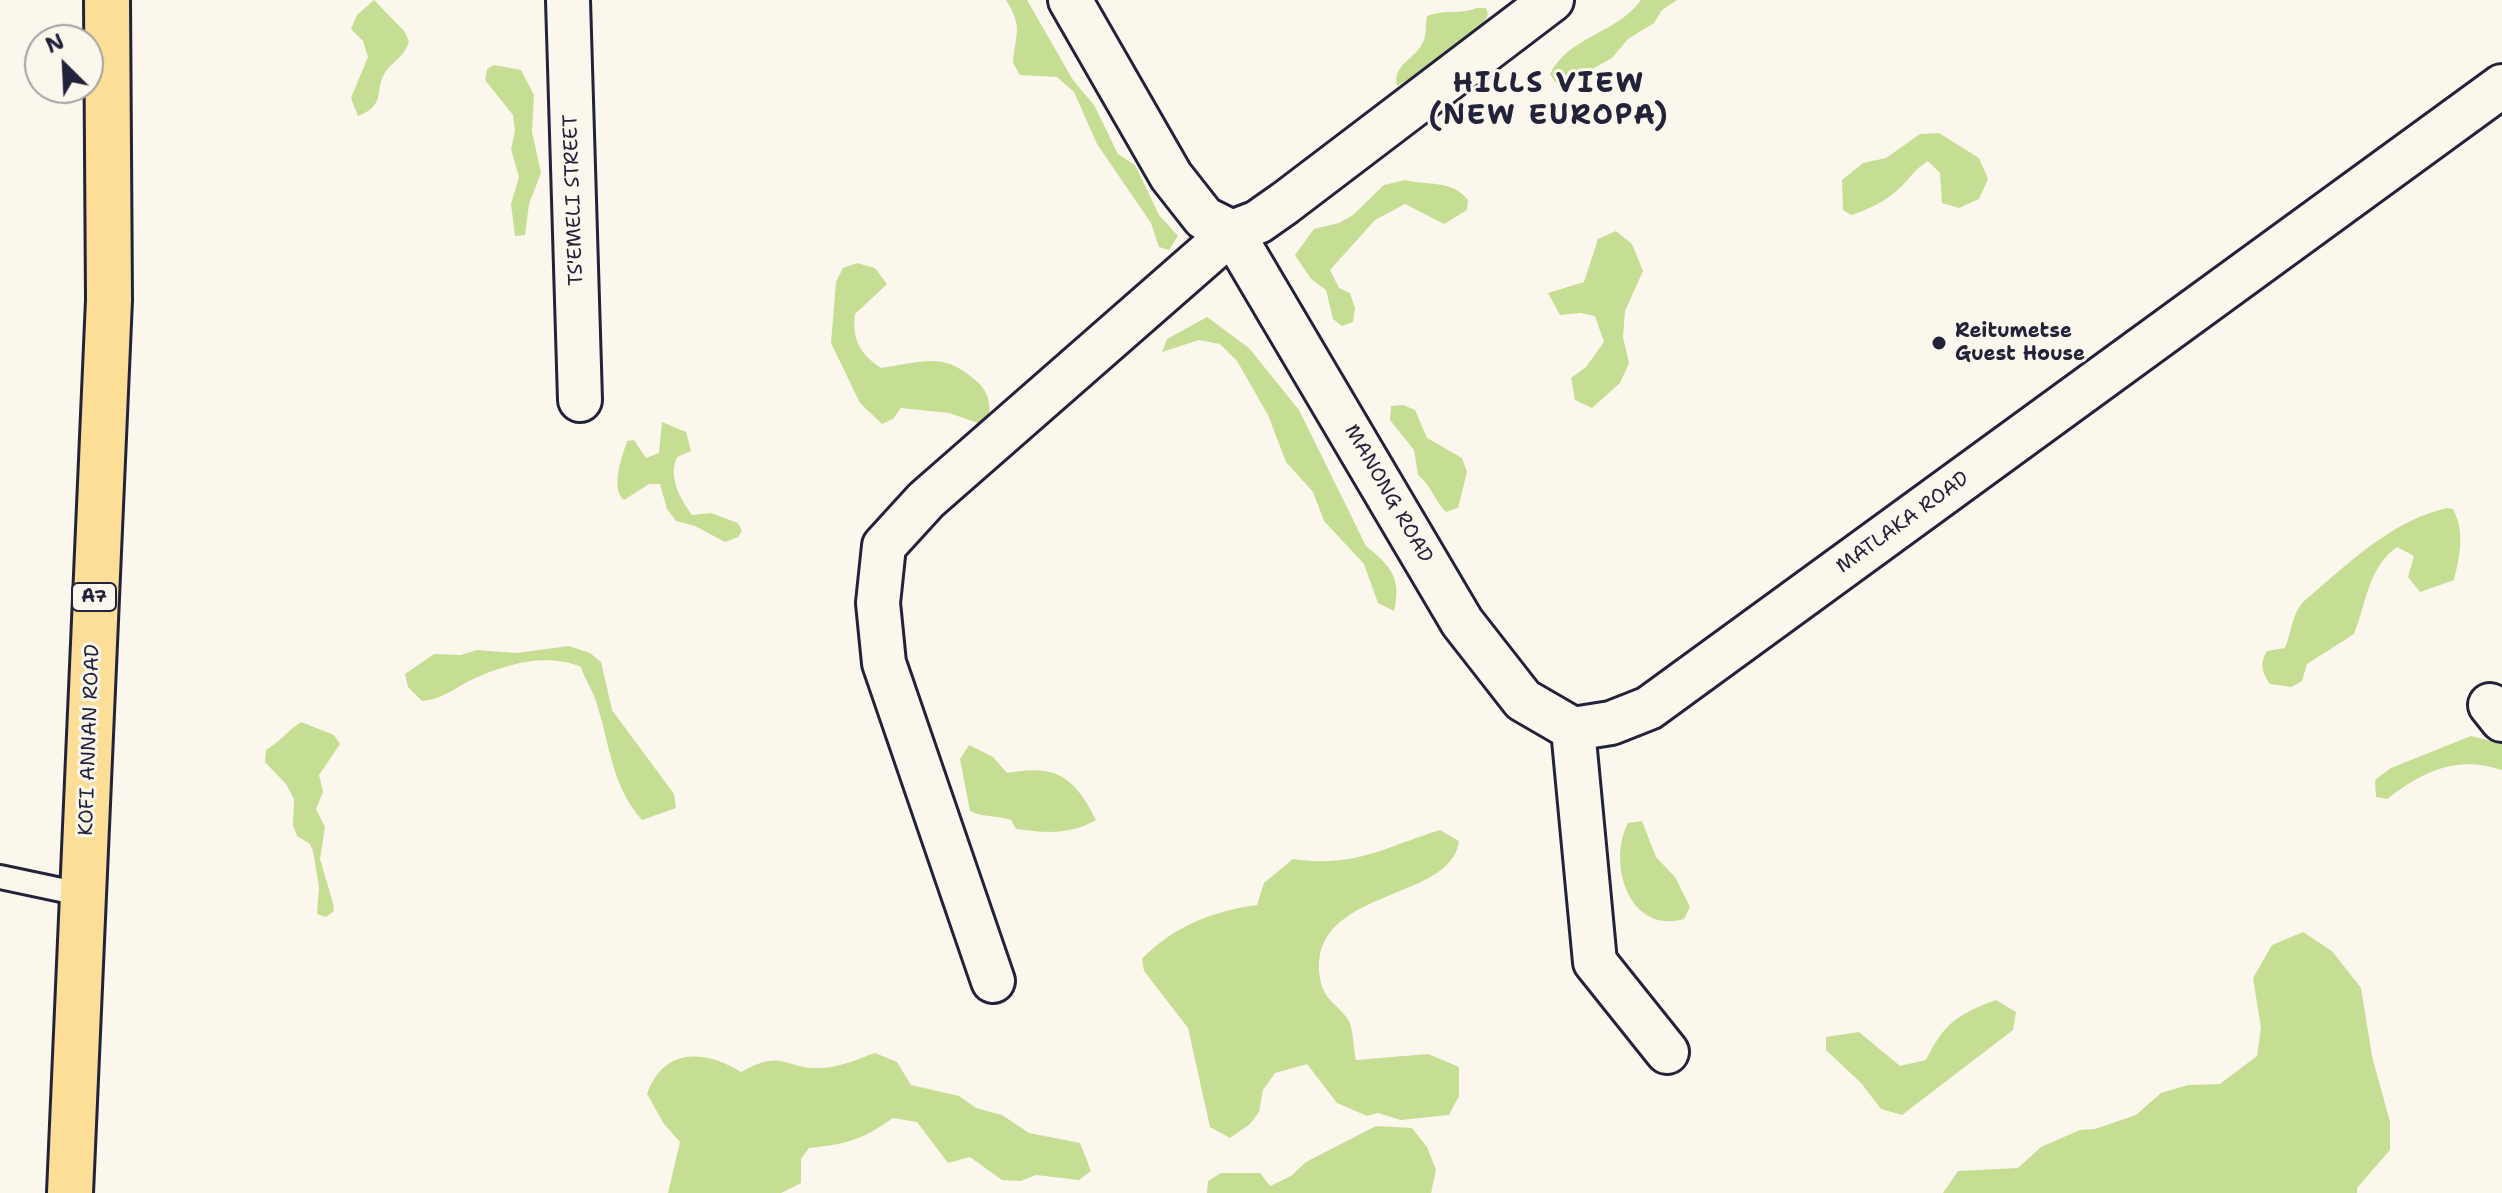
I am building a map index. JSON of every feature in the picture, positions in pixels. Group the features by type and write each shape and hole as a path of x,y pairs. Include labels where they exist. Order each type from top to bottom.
{"main road":[{"name":"KOFI ANNAN ROAD","path":"70,1193 109,300 107,0"}],"street":[{"name":"TS'EMELI STREET","path":"568,0 580,400"},
{"name":"MANONG ROAD","path":"1070,0 1171,176 1204,218 1232,232 1462,622 1523,700 1573,729"},
{"path":"993,981 884,663 878,603 884,546 926,500 1232,232 1258,222 1276,209 1552,0"},
{"name":"MATLAKA ROAD","path":"1573,729 1611,723 1649,708 2502,86"},
{"path":"1573,729 1595,962 1667,1052"}],"lane":[{"path":"0,877 85,895"}],"green space":[{"path":"374,0 405,32 409,42 382,78 373,107 358,116 351,98 368,57 363,41 351,29 357,15"},
{"path":"1006,0 1027,0 1073,80 1094,105 1118,154 1135,165 1159,215 1178,236 1169,250 1159,247 1151,223 1097,144 1074,92 1057,77 1020,75 1013,63 1017,25"},
{"path":"1641,0 1677,0 1662,10 1654,23 1628,39 1612,58 1580,76 1555,82 1550,74 1569,51 1619,20"},
{"path":"1486,8 1488,14 1462,46 1397,86 1398,72 1424,39 1427,16"},
{"path":"494,65 521,70 534,95 532,132 541,173 529,204 525,235 515,236 511,204 519,177 511,149 515,131 513,115 485,80 487,69"},
{"path":"1939,133 1979,158 1988,179 1979,199 1959,208 1942,203 1940,173 1928,161 1878,204 1851,215 1843,210 1842,180 1863,163 1886,158 1920,134"},
{"path":"1405,180 1454,189 1468,200 1467,210 1444,224 1405,204 1375,220 1330,270 1339,288 1350,293 1355,308 1353,322 1342,326 1333,319 1326,290 1311,279 1295,255 1314,229 1339,223 1353,215 1384,185"},
{"path":"1616,231 1632,244 1643,271 1625,311 1623,337 1629,363 1620,383 1592,408 1575,400 1571,378 1586,367 1604,342 1595,316 1580,313 1560,315 1548,293 1584,282 1598,239"},
{"path":"857,263 875,268 887,284 855,314 856,339 863,352 881,368 930,361 962,370 985,391 989,401 989,417 978,423 949,413 901,408 893,419 882,424 860,403 831,343 836,282 843,268"},
{"path":"1207,317 1249,348 1299,410 1366,546 1392,574 1397,590 1394,611 1378,603 1364,564 1324,521 1313,492 1286,462 1268,415 1237,361 1220,344 1199,340 1162,352 1167,339"},
{"path":"1403,405 1415,410 1427,438 1462,458 1467,472 1458,508 1446,512 1418,475 1414,450 1390,420 1391,406"},
{"path":"662,422 686,432 691,451 677,457 674,473 680,495 692,515 711,513 738,523 742,531 738,537 725,542 695,526 676,521 667,509 660,484 649,484 624,500 620,495 618,472 627,441 634,440 646,458 659,453"},
{"path":"2453,509 2460,535 2454,580 2420,592 2408,577 2414,556 2397,547 2387,555 2374,575 2354,634 2307,664 2302,681 2291,687 2270,684 2262,668 2263,660 2267,651 2285,648 2303,602 2388,534 2426,514"},
{"path":"569,646 590,653 601,662 612,710 674,794 676,808 642,820 631,806 617,776 594,696 581,667 543,660 516,664 478,677 438,698 422,701 408,687 405,674 434,654 461,655 477,650 516,653"},
{"path":"301,722 334,735 340,744 319,775 323,792 316,809 325,827 320,859 334,911 326,917 317,914 319,887 313,851 310,844 297,836 293,825 294,799 286,784 265,762 266,750"},
{"path":"2471,736 2502,744 2502,770 2470,764 2441,768 2387,799 2376,797 2375,780 2391,768"},
{"path":"969,745 993,757 1007,773 1038,770 1062,777 1080,793 1096,820 1057,832 1037,831 1016,829 1011,820 970,811 960,759"},
{"path":"1642,821 1656,857 1675,877 1690,907 1684,919 1665,921 1649,916 1637,906 1628,892 1622,875 1622,839 1628,823"},
{"path":"1440,830 1459,841 1450,861 1432,876 1356,911 1335,927 1322,949 1320,978 1327,996 1349,1022 1356,1060 1428,1054 1459,1067 1459,1096 1449,1115 1401,1120 1378,1113 1367,1116 1337,1103 1307,1064 1275,1073 1263,1090 1259,1112 1250,1124 1230,1138 1210,1127 1188,1028 1144,971 1142,959 1166,938 1194,922 1225,911 1257,905 1264,883 1293,859 1351,859"},
{"path":"2303,932 2332,951 2361,988 2372,1056 2390,1122 2390,1150 2357,1188 2357,1193 1943,1193 1958,1171 2018,1168 2041,1147 2080,1130 2095,1129 2136,1115 2161,1093 2188,1085 2220,1084 2257,1056 2261,1028 2253,978 2272,945"},
{"path":"1996,1000 2016,1012 2013,1030 1902,1115 1881,1109 1861,1083 1826,1050 1826,1037 1859,1032 1900,1066 1926,1060 1939,1037 1954,1021"},
{"path":"875,1053 897,1062 911,1085 959,1096 976,1108 1002,1115 1029,1133 1080,1143 1091,1171 1079,1180 1036,1175 1021,1181 1002,1180 970,1157 948,1163 917,1122 893,1118 854,1140 809,1148 801,1159 801,1183 781,1193 668,1193 680,1142 664,1124 647,1094 663,1068 686,1057 699,1057 727,1064 741,1072 775,1060 827,1068"},
{"path":"1376,1126 1412,1128 1427,1147 1436,1170 1431,1193 1207,1193 1208,1181 1221,1173 1260,1173 1270,1186 1291,1176 1306,1162"}],"place":[{"name":"Reitumetse Guest House","path":"1939,343"}],"district":[{"name":"HILLS VIEW (NEW EUROPA)","path":"1549,101"}]}
